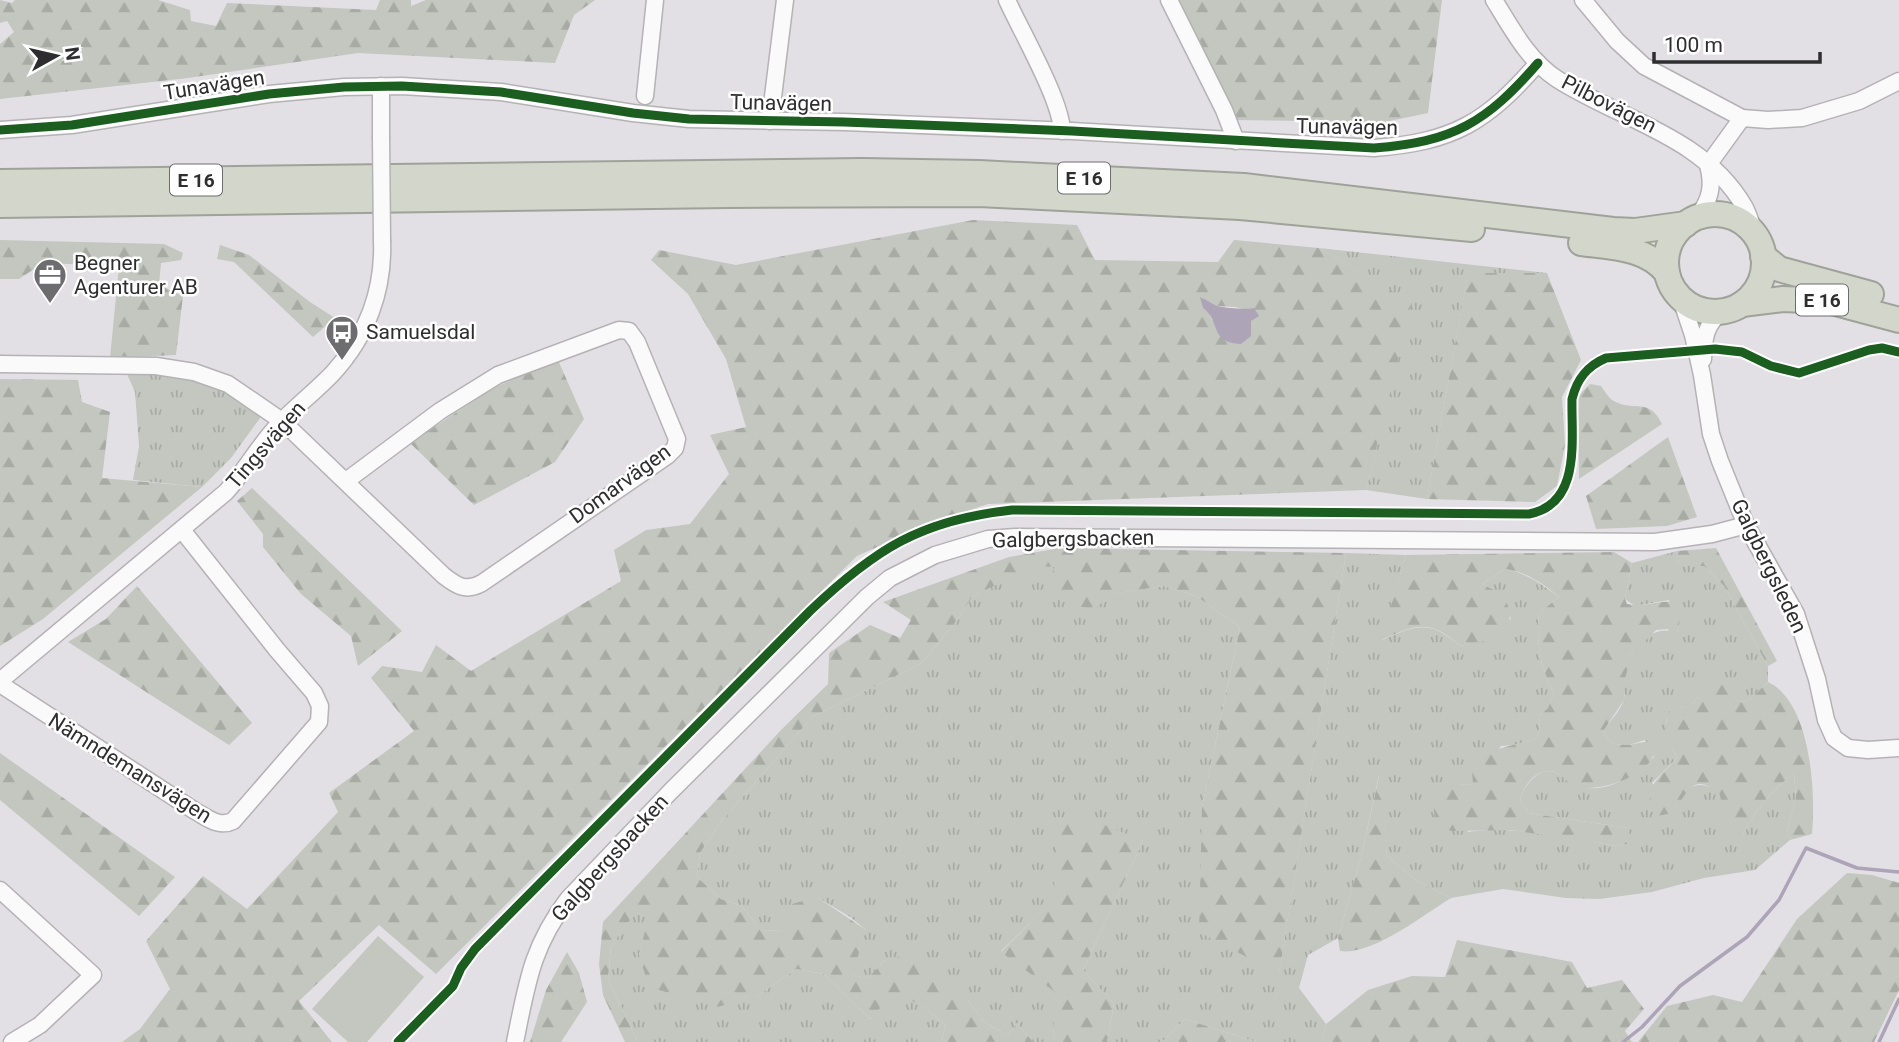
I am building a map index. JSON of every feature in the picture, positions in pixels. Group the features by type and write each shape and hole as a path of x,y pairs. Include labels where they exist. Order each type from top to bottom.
{"highway":[{"name":"E 16","path":"0,182 862,171 966,173 1244,186 1614,230 1635,231 1707,216 1729,216 1744,224 1779,269 1899,302"},
{"name":"E 16","path":"0,205 740,194 979,194 1240,206 1470,229 1634,251 1659,263 1681,299 1700,310 1783,299 1828,301 1899,320"},
{"path":"1667,273 1671,243 1691,221"},
{"path":"1732,307 1755,294 1763,271 1759,246"}],"street":[{"path":"645,96 655,0"},
{"path":"770,121 785,0"},
{"path":"1007,0 1053,97 1062,131"},
{"path":"1169,0 1224,110 1236,141"},
{"name":"Pilbovägen","path":"1494,0 1521,43 1538,63 1557,79 1672,137 1728,182 1746,209 1759,246"},
{"path":"1583,0 1617,41 1644,66 1742,118 1802,118 1859,101 1899,81"},
{"name":"Tunavägen","path":"0,130 72,125 269,94 381,86 492,91 689,119 1062,131 1374,148 1414,145 1444,136 1474,122 1517,87 1538,63"},
{"name":"Tingsvägen","path":"0,683 182,530 240,477 282,421 334,372 355,346 370,317 380,285 381,86"},
{"path":"1691,221 1707,205 1712,191 1708,165 1742,118"},
{"name":"Galgbergsleden","path":"1681,299 1702,375 1711,434 1746,525 1796,614 1817,679 1826,720 1834,738 1850,748 1899,748"},
{"name":"Galgbergsleden","path":"1702,375 1706,330 1710,320 1732,307"},
{"name":"Domarvägen","path":"0,363 147,365 194,372 232,386 282,421 454,585 471,588 667,456 675,448 677,439 637,342 629,331 619,330 498,376 410,432 346,481"},
{"name":"Galgbergsbacken","path":"515,1042 528,975 540,942 550,922 568,898 829,633 878,588 917,562 988,539 1015,537 1655,542 1713,534 1746,525"},
{"name":"Nämndemansvägen","path":"0,683 195,811 221,824 233,821 319,722 320,706 314,693 182,530"},
{"path":"0,890 93,975 40,1025 12,1042"}],"green space":[{"path":"0,0 12,3 15,0 158,0 190,10 191,21 216,26 227,3 376,10 380,0 411,0 411,6 426,0 595,0 574,15 555,63 358,53 188,78 0,99 0,44 14,32 7,21 0,23"},
{"path":"1177,0 1442,0 1428,113 1385,122 1235,120"},
{"path":"973,220 1077,225 1095,260 1218,262 1234,240 1319,248 1412,303 1366,490 988,504 926,525 857,556 436,974 379,925 299,1001 332,1042 122,1042 140,1029 170,989 146,941 203,876 247,909 338,812 329,793 414,731 371,678 382,666 422,672 436,645 471,671 621,581 614,550 646,530 690,524 729,474 710,435 746,427 726,359 688,294 651,260 659,250 736,265","holes":["1201,297 1216,306 1236,307 1245,310 1212,320 1203,308"]},
{"path":"0,240 164,244 183,253 181,260 161,263 159,285 183,296 176,355 110,358 119,266 43,263 19,279 0,279"},
{"path":"220,245 249,255 335,318 313,337 234,262 217,259"},
{"path":"1319,248 1547,273 1468,274 1427,499 1366,490 1411,303"},
{"path":"1468,273 1547,273 1581,360 1562,397 1565,445 1557,486 1535,502 1427,499"},
{"path":"558,360 584,419 555,462 474,505 410,443 493,388"},
{"path":"127,374 176,376 216,384 261,415 231,458 202,487 133,480 139,446 135,392"},
{"path":"0,379 78,380 82,402 110,412 102,478 202,487 43,619 0,646"},
{"path":"1590,384 1601,386 1611,399 1619,404 1652,410 1662,424 1579,479 1578,396"},
{"path":"1668,437 1697,517 1667,526 1596,529 1586,496"},
{"path":"252,488 402,631 358,666 351,636 301,594 263,547 263,534 237,501"},
{"path":"1060,548 1346,553 1279,974 1199,932 1202,807 1240,627 1196,596 1164,586 1111,594 1094,610 1061,601 1048,587 1054,567 1036,566 973,596 922,663 812,717 720,823 700,853 697,877 721,899 742,906 761,931 783,930 792,904 817,897 866,930 852,975 868,978 885,960 906,955 968,1000 985,1023 1008,1035 1017,1023 1033,1042 942,1042 945,1025 924,1007 895,992 870,1019 824,974 796,969 756,997 717,1007 649,987 639,955 651,907 639,908 611,946 608,979 638,1042 625,1042 603,995 599,964 603,922 782,729 828,684 829,653 870,625 900,638 911,620 883,602 1009,557"},
{"path":"1716,548 1777,661 1768,666 1724,586 1704,566 1679,566 1677,551"},
{"path":"1677,551 1679,566 1704,566 1724,586 1768,666 1768,682 1747,702 1738,701 1713,676 1701,687 1693,703 1666,714 1669,737 1677,758 1652,783 1676,808 1684,793 1692,787 1702,785 1716,790 1724,803 1728,837 1742,836 1764,802 1794,774 1796,797 1787,830 1790,840 1755,870 1704,878 1652,892 1599,899 1566,898 1503,889 1451,898 1417,881 1387,856 1379,775 1361,857 1338,938 1308,955 1299,988 1326,1024 1322,1042 1256,1042 1185,1019 1162,1042 1107,1042 1114,1004 1083,970 1143,841 1060,824 1054,900 1001,951 1056,992 1053,1042 1033,1042 1017,1023 1008,1035 985,1023 968,1000 885,960 868,978 851,975 866,930 817,897 784,930 761,931 742,906 721,899 697,877 700,853 720,823 812,717 922,663 973,596 1036,565 1054,567 1110,594 1164,586 1196,596 1240,627 1202,807 1279,973 1346,553 1406,555 1382,640 1422,627 1440,632 1460,646 1471,643 1511,619 1501,597 1482,584 1505,569 1534,580 1559,597 1539,613 1540,654 1554,693 1548,708 1539,716 1540,731 1535,739 1501,746 1473,785 1448,784 1468,832 1505,830 1617,846 1627,844 1628,828 1528,813 1520,799 1530,782 1546,771 1559,774 1574,785 1598,788 1619,782 1654,757 1645,740 1629,745 1614,744 1604,730 1623,702 1626,669 1641,642 1657,632 1678,632 1679,622 1669,600 1635,606 1625,599 1632,563"},
{"path":"1614,552 1632,563 1625,599 1627,604 1678,602 1681,610 1678,632 1673,636 1668,629 1656,630 1632,654 1624,682 1624,700 1604,730 1614,744 1629,745 1654,740 1655,751 1650,762 1641,771 1601,787 1577,787 1557,773 1544,772 1530,780 1520,799 1528,813 1628,828 1631,838 1627,844 1617,846 1511,830 1451,831 1436,824 1434,800 1443,786 1473,785 1472,769 1479,754 1535,739 1540,731 1539,716 1548,708 1554,693 1540,654 1539,613 1559,597 1534,579 1505,569 1482,584 1497,592 1507,604 1510,617 1501,634 1460,646 1439,631 1422,627 1381,640 1406,555"},
{"path":"137,586 252,723 229,745 68,642 106,619"},
{"path":"1713,675 1738,701 1747,702 1768,682 1782,693 1794,708 1808,750 1813,796 1812,834 1790,840 1787,830 1796,797 1794,774 1764,802 1742,836 1731,840 1728,837 1720,795 1701,784 1688,790 1674,810 1656,816 1651,806 1651,790 1677,758 1668,739 1666,714 1693,703 1703,683"},
{"path":"0,753 175,877 139,916 0,800"},
{"path":"1380,772 1387,856 1417,881 1451,898 1382,941 1353,951 1340,951 1338,938 1361,857"},
{"path":"1091,819 1143,841 1083,970 1114,1004 1107,1042 1053,1042 1055,992 1001,952 1053,900 1059,824"},
{"path":"1847,873 1872,875 1899,883 1899,990 1874,1042 1638,1042 1667,1006 1713,995 1742,1002 1797,919"},
{"path":"639,907 652,907 639,955 756,997 796,969 824,974 870,1019 895,991 924,1007 945,1025 942,1042 638,1042 608,979 611,946"},
{"path":"378,936 424,977 367,1042 348,1042 312,1009"},
{"path":"1457,940 1572,962 1587,988 1622,980 1644,1009 1625,1031 1632,1042 1322,1042 1326,1024 1368,990 1412,976 1445,977"},
{"path":"567,952 579,973 587,1002 561,1042 530,1042 546,990"},
{"path":"1185,1019 1256,1042 1162,1042"}],"shaded area":[{"path":"1200,297 1220,307 1254,308 1259,316 1251,321 1251,336 1241,344 1224,340 1209,313 1203,308"}],"waterway":[{"path":"1623,1042 1642,1027 1680,986 1747,937 1779,900 1806,848 1857,868 1899,872"},
{"path":"1879,1042 1899,999"}],"cycle path":[{"path":"0,130 72,125 269,94 344,87 402,86 501,92 689,119 1072,131 1374,148 1426,141 1466,126 1502,101 1538,63"},
{"path":"398,1042 453,986 461,968 475,949 810,611 856,570 901,541 951,521 1012,510 1529,514 1546,508 1558,497 1566,484 1572,450 1572,399 1580,379 1599,361 1606,358 1715,349 1742,352 1771,366 1799,373 1869,350 1882,348 1899,352"}],"place":[{"name":"Begner Agenturer AB","path":"50,305"},
{"name":"Samuelsdal","path":"342,362"}]}
